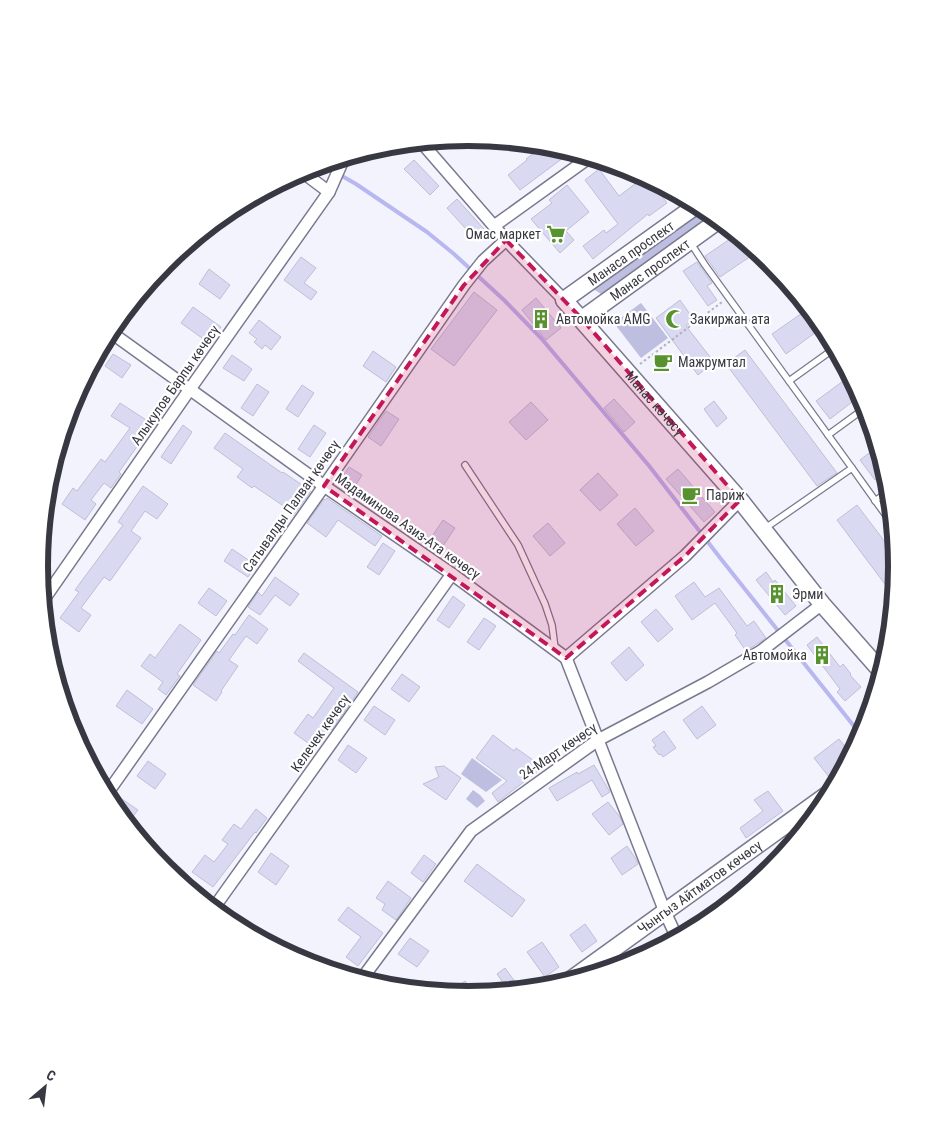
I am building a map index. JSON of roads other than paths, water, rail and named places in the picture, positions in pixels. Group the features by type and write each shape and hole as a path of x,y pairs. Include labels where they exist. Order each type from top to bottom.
{"main road":[{"name":"Манаса проспект","path":"564,300 690,210"},
{"name":"Манас проспект","path":"582,319 712,225"},
{"name":"Манас көчөсү","path":"564,300 740,500 822,604 875,665"},
{"name":"Чынгыз Айтматов көчөсү","path":"585,969 813,805"}],"street":[{"name":"Манас көчөсү","path":"427,148 506,240 564,300"},
{"path":"494,226 583,162"},
{"name":"Алыкулов Барпы көчөсү","path":"48,593 330,188 341,165"},
{"path":"311,177 330,188"},
{"name":"Сатывалды Палван көчөсү","path":"111,788 464,285 483,261 506,240"},
{"name":"Мадаминова Азиз-Ата көчөсү","path":"116,336 324,486 452,574 566,658"},
{"path":"674,932 664,912 566,658 685,556 740,500"},
{"name":"Келечек көчөсү","path":"218,903 452,574"},
{"name":"24-Март көчөсү","path":"366,974 471,831 598,740 708,682 761,651 822,604"}],"lane":[{"path":"690,241 728,297 884,514"},
{"path":"789,381 829,352"},
{"path":"828,435 859,413"},
{"path":"465,465 518,545 545,604 552,625 556,650"},
{"path":"764,529 852,468"},
{"path":"875,502 881,497"}],"waterway":[{"path":"330,169 356,184 427,232 504,300 541,338 650,467 855,728"}],"place":[{"name":"Омас маркет","path":"556,234"},
{"name":"Автомойка AMG","path":"541,319"},
{"name":"Закиржан ата","path":"675,319"},
{"name":"Мажрумтал","path":"663,362"},
{"name":"Париж","path":"691,495"},
{"name":"Эрми","path":"777,594"},
{"name":"Автомойка","path":"822,655"}]}
